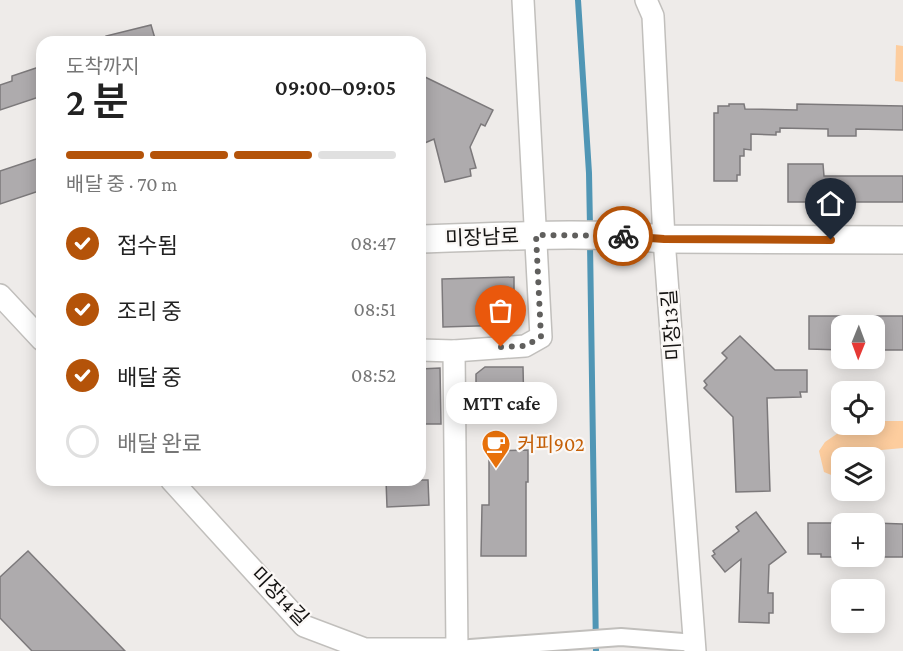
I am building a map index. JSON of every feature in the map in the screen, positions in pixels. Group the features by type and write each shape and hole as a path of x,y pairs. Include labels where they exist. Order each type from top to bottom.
{"street":[{"path":"426,350 454,351 525,346 541,337 523,0"},
{"name":"미장13길","path":"646,0 653,16 651,238 695,647"},
{"name":"미장남로","path":"426,239 536,235 903,240"},
{"path":"0,295 36,334"},
{"path":"454,351 457,649 621,637 695,647"},
{"name":"미장14길","path":"176,486 304,626 365,650 457,649"}],"shaded area":[{"path":"896,45 903,46 903,82 895,81"},
{"path":"885,421 903,421 903,448 885,450 885,447 831,447 831,475 824,472 819,451 825,442 835,435 885,435"}],"building":[{"path":"151,25 154,36 106,36"},
{"path":"36,68 36,98 0,110 0,85 12,81 12,76"},
{"path":"426,77 493,110 485,126 481,124 470,147 476,168 470,169 471,176 445,182 434,139 426,142"},
{"path":"729,104 744,104 745,109 797,110 797,104 903,106 903,130 856,129 856,136 828,136 828,129 780,128 780,132 776,132 776,135 751,134 751,150 744,149 744,156 740,156 740,175 737,175 737,181 714,181 714,113 718,113 718,106 729,106"},
{"path":"36,159 36,192 0,204 0,171"},
{"path":"788,164 823,164 824,176 903,176 903,202 788,202"},
{"path":"514,277 514,325 443,327 442,279"},
{"path":"809,316 831,316 831,350 809,349"},
{"path":"885,316 903,316 903,350 885,350"},
{"path":"740,336 775,370 807,370 807,392 800,392 801,397 767,398 770,491 736,492 733,417 704,388 707,385 704,381 727,358 722,353"},
{"path":"485,367 523,367 524,411 476,411 476,374"},
{"path":"440,368 441,424 426,424 426,369"},
{"path":"528,450 526,556 481,556 482,505 489,505 489,451"},
{"path":"426,480 428,480 429,505 387,507 386,486 426,486"},
{"path":"756,512 786,552 769,565 768,593 773,593 773,613 769,613 769,623 739,622 741,559 725,572 712,556 715,554 713,551 739,531 736,527"},
{"path":"808,523 831,523 831,557 808,554"},
{"path":"885,523 903,524 903,557 885,557"},
{"path":"28,551 125,651 32,651 0,618 0,577"}],"waterway":[{"path":"578,0 589,173 590,227"},
{"path":"590,243 596,651"}],"way so far":[{"path":"501,347 525,346 541,337 536,235 623,236"}],"place":[{"name":"MTT cafe","path":"501,347"},
{"name":"커피902","path":"496,470"}],"route":[{"path":"623,236 664,239 831,240"}]}
